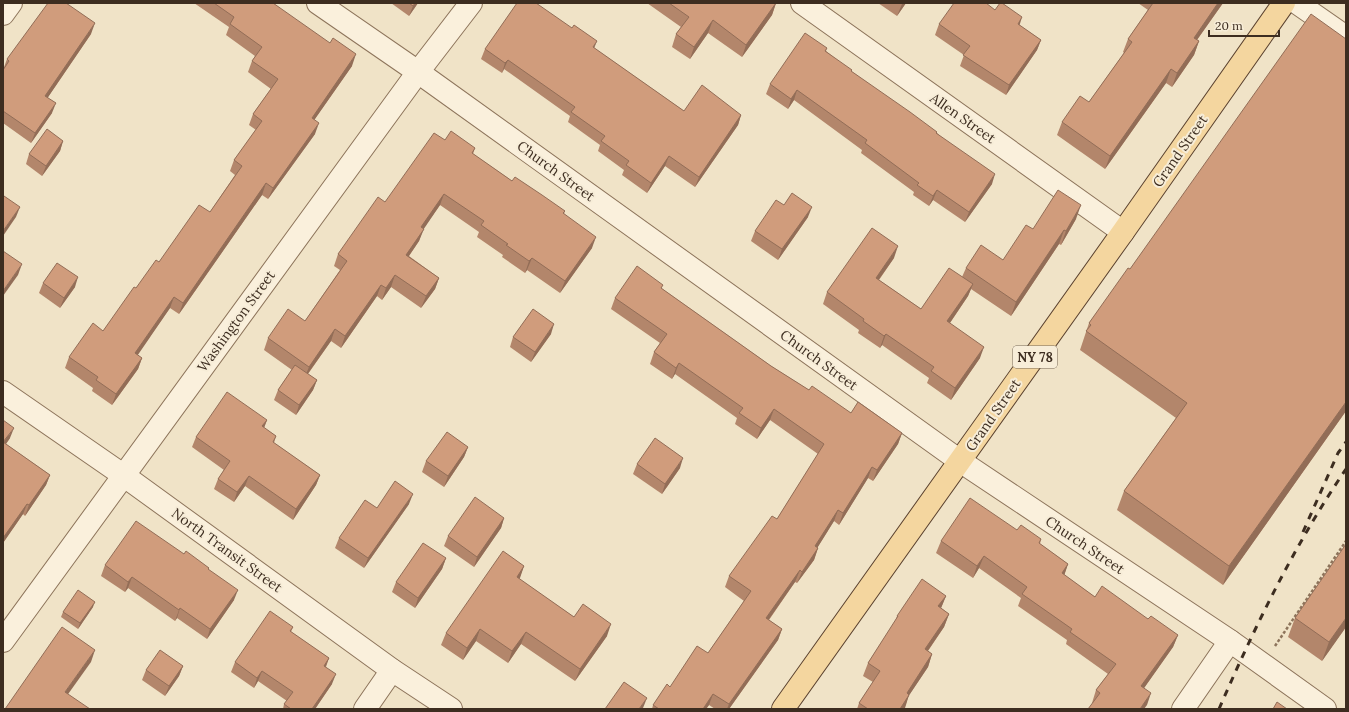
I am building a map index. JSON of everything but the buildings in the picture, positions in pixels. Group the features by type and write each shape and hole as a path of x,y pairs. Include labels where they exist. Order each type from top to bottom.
{"main road":[{"name":"Grand Street","path":"783,709 1123,232 1284,3"}],"street":[{"path":"3,14 11,3"},
{"name":"Church Street","path":"318,3 418,72 960,461 1230,641 1325,709"},
{"name":"Washington Street","path":"3,641 418,72 471,3"},
{"name":"Allen Street","path":"802,3 1123,232"},
{"path":"1297,3 1346,37"},
{"name":"North Transit Street","path":"3,392 123,475 392,670 451,709"},
{"path":"1183,709 1230,641"},
{"path":"365,709 392,670"}],"path":[{"path":"1263,664 1346,541"}],"railway":[{"path":"1303,532 1338,453 1346,442"},
{"path":"1219,709 1277,586 1327,497 1346,469"}]}
